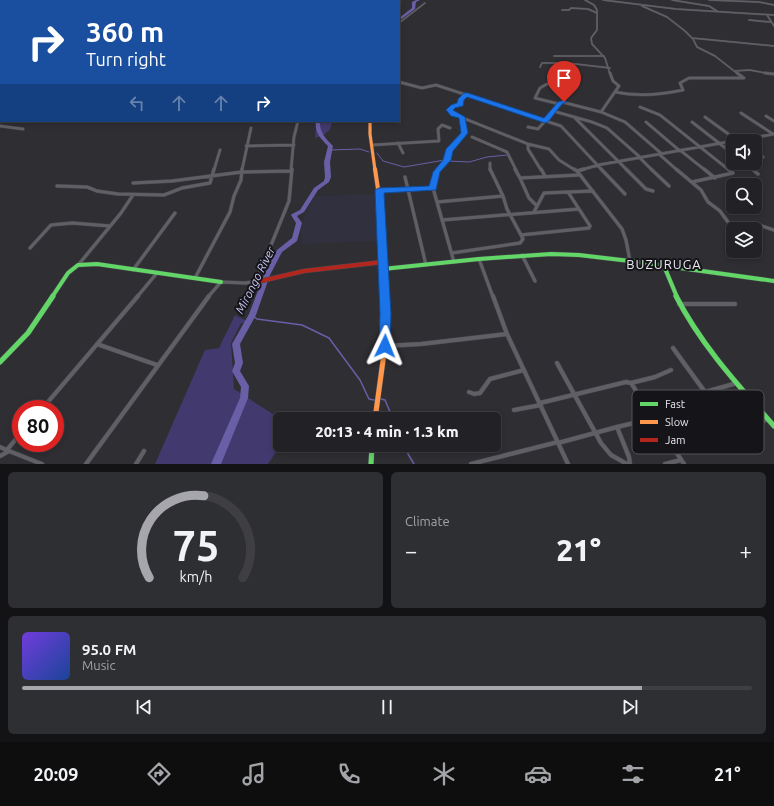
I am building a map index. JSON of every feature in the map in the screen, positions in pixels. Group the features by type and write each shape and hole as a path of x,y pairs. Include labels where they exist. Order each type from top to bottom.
{"main road":[{"path":"370,122 379,190 386,314 385,346 376,412"},
{"path":"383,269 522,255 551,254 579,255 630,261 774,281"},
{"path":"261,281 304,271 383,262"},
{"path":"0,362 28,333 64,277 71,269 79,264 97,264 221,282"},
{"path":"664,266 679,304 701,339 744,390"},
{"path":"764,414 774,426"},
{"path":"371,464 372,452"}],"street":[{"path":"71,0 82,0"},
{"path":"176,0 188,0"},
{"path":"585,0 595,6 597,13 597,30 591,40 604,56 610,68 613,80 619,86 601,112"},
{"path":"603,0 642,6 774,15"},
{"path":"672,0 709,6 720,12"},
{"path":"709,0 759,2 774,5"},
{"path":"400,22 425,3"},
{"path":"615,92 636,97 654,96 683,90 680,83 688,78 744,78 715,56 697,47 692,38 667,17 642,6"},
{"path":"562,10 569,10 570,8 588,9 597,13"},
{"path":"767,15 770,22 774,26"},
{"path":"749,20 770,22"},
{"path":"692,38 774,46"},
{"path":"554,56 604,56"},
{"path":"540,67 542,63 558,63 610,68"},
{"path":"734,71 750,70 774,74"},
{"path":"400,82 422,88 436,85 561,126 625,194"},
{"path":"547,84 541,86 535,98 559,104"},
{"path":"466,94 461,99 460,104 453,106 450,109 453,114 528,144 549,149 559,160 577,170 579,175 622,229 626,240 630,261"},
{"path":"528,127 538,129 561,102 566,102 601,112 625,122 704,193 708,202 720,211 728,222"},
{"path":"640,107 660,115 733,173 692,182"},
{"path":"553,111 607,128 669,186"},
{"path":"741,113 774,134"},
{"path":"766,116 774,121"},
{"path":"454,262 433,188 436,172 447,160 449,151 465,133 462,117"},
{"path":"574,117 646,189 653,191"},
{"path":"705,117 727,134"},
{"path":"256,282 287,207 298,122"},
{"path":"646,122 715,178"},
{"path":"692,122 726,149"},
{"path":"372,145 440,140 438,129 442,125 450,128"},
{"path":"0,126 23,129"},
{"path":"195,278 230,212 234,196 240,183 243,160 251,128"},
{"path":"762,136 774,134"},
{"path":"472,137 507,152 529,198 536,204"},
{"path":"398,143 403,153"},
{"path":"577,170 726,143"},
{"path":"528,144 528,149 545,176"},
{"path":"246,146 294,145"},
{"path":"57,186 87,187 97,191 134,195 164,195 182,188 210,183 220,150"},
{"path":"452,253 520,243 523,239 490,169 490,163"},
{"path":"753,170 758,174"},
{"path":"133,183 172,181 242,172 292,171"},
{"path":"520,178 579,175"},
{"path":"405,177 426,265"},
{"path":"379,190 433,188"},
{"path":"534,212 536,204 544,193 592,191"},
{"path":"521,234 589,228 590,226 568,192"},
{"path":"79,264 134,195"},
{"path":"437,202 503,196"},
{"path":"442,220 579,209"},
{"path":"133,270 175,213"},
{"path":"30,248 52,225 80,224 110,226"},
{"path":"762,226 774,230"},
{"path":"522,255 535,281"},
{"path":"479,259 507,334 568,464"},
{"path":"50,400 157,273"},
{"path":"86,464 216,286 221,282 261,281"},
{"path":"679,304 735,304"},
{"path":"385,346 421,344 507,334"},
{"path":"97,344 157,365"},
{"path":"673,348 704,390"},
{"path":"557,363 606,451 628,464"},
{"path":"469,392 474,394 480,393 490,379 524,370"},
{"path":"514,410 575,396 626,382 631,383 655,377 671,370"},
{"path":"711,390 737,382"},
{"path":"631,383 636,390"},
{"path":"764,421 768,419"},
{"path":"471,464 632,423"},
{"path":"617,427 627,451 628,464"},
{"path":"0,456 12,444"},
{"path":"0,447 6,451 12,451 42,464"},
{"path":"136,464 144,452"},
{"path":"665,464 683,462"}],"shaded area":[{"path":"317,122 332,122 327,132 322,136 315,138"},
{"path":"376,194 379,241 302,244 302,224 314,196"},
{"path":"235,315 252,324 241,323 231,343 234,389 273,414 273,452 276,452 268,464 155,464 205,350 219,348"}],"waterway":[{"name":"Mirongo River","path":"400,19 414,8 414,2 419,0"},
{"name":"Mirongo River","path":"216,464 244,398 245,386 236,371 239,363 236,344 252,315 267,275 280,250 295,239 299,223 294,215 302,211 316,189 326,182 328,177 327,162 331,146 319,132 318,122"},
{"path":"330,150 360,149 369,152"},
{"path":"377,153 383,161 404,167 445,160"},
{"path":"448,161 469,162 487,157 507,155"},
{"path":"252,315 257,319 302,325 329,338 360,380 369,399 374,400"},
{"path":"381,399 385,400 390,412"},
{"path":"408,452 414,464"}],"traffic: fast":[{"path":"383,269 479,259 551,254 579,255 630,261 774,281"},
{"path":"0,362 28,333 68,273 78,265 97,264 221,282"},
{"path":"664,266 673,289 696,332 710,352 743,390"},
{"path":"764,415 774,426"},
{"path":"371,464 372,452"}],"traffic: slow":[{"path":"370,122 370,134 381,209 386,314 385,346 376,412"}],"traffic: jam":[{"path":"261,281 304,271 383,262"}],"district":[{"name":"BUZURUGA","path":"664,264"}],"route":[{"path":"385,346 385,285 379,190 433,188 436,172 446,162 449,151 465,133 462,117 453,114 450,109 453,106 461,104 461,99 466,94 545,121 560,103 564,102"}]}
